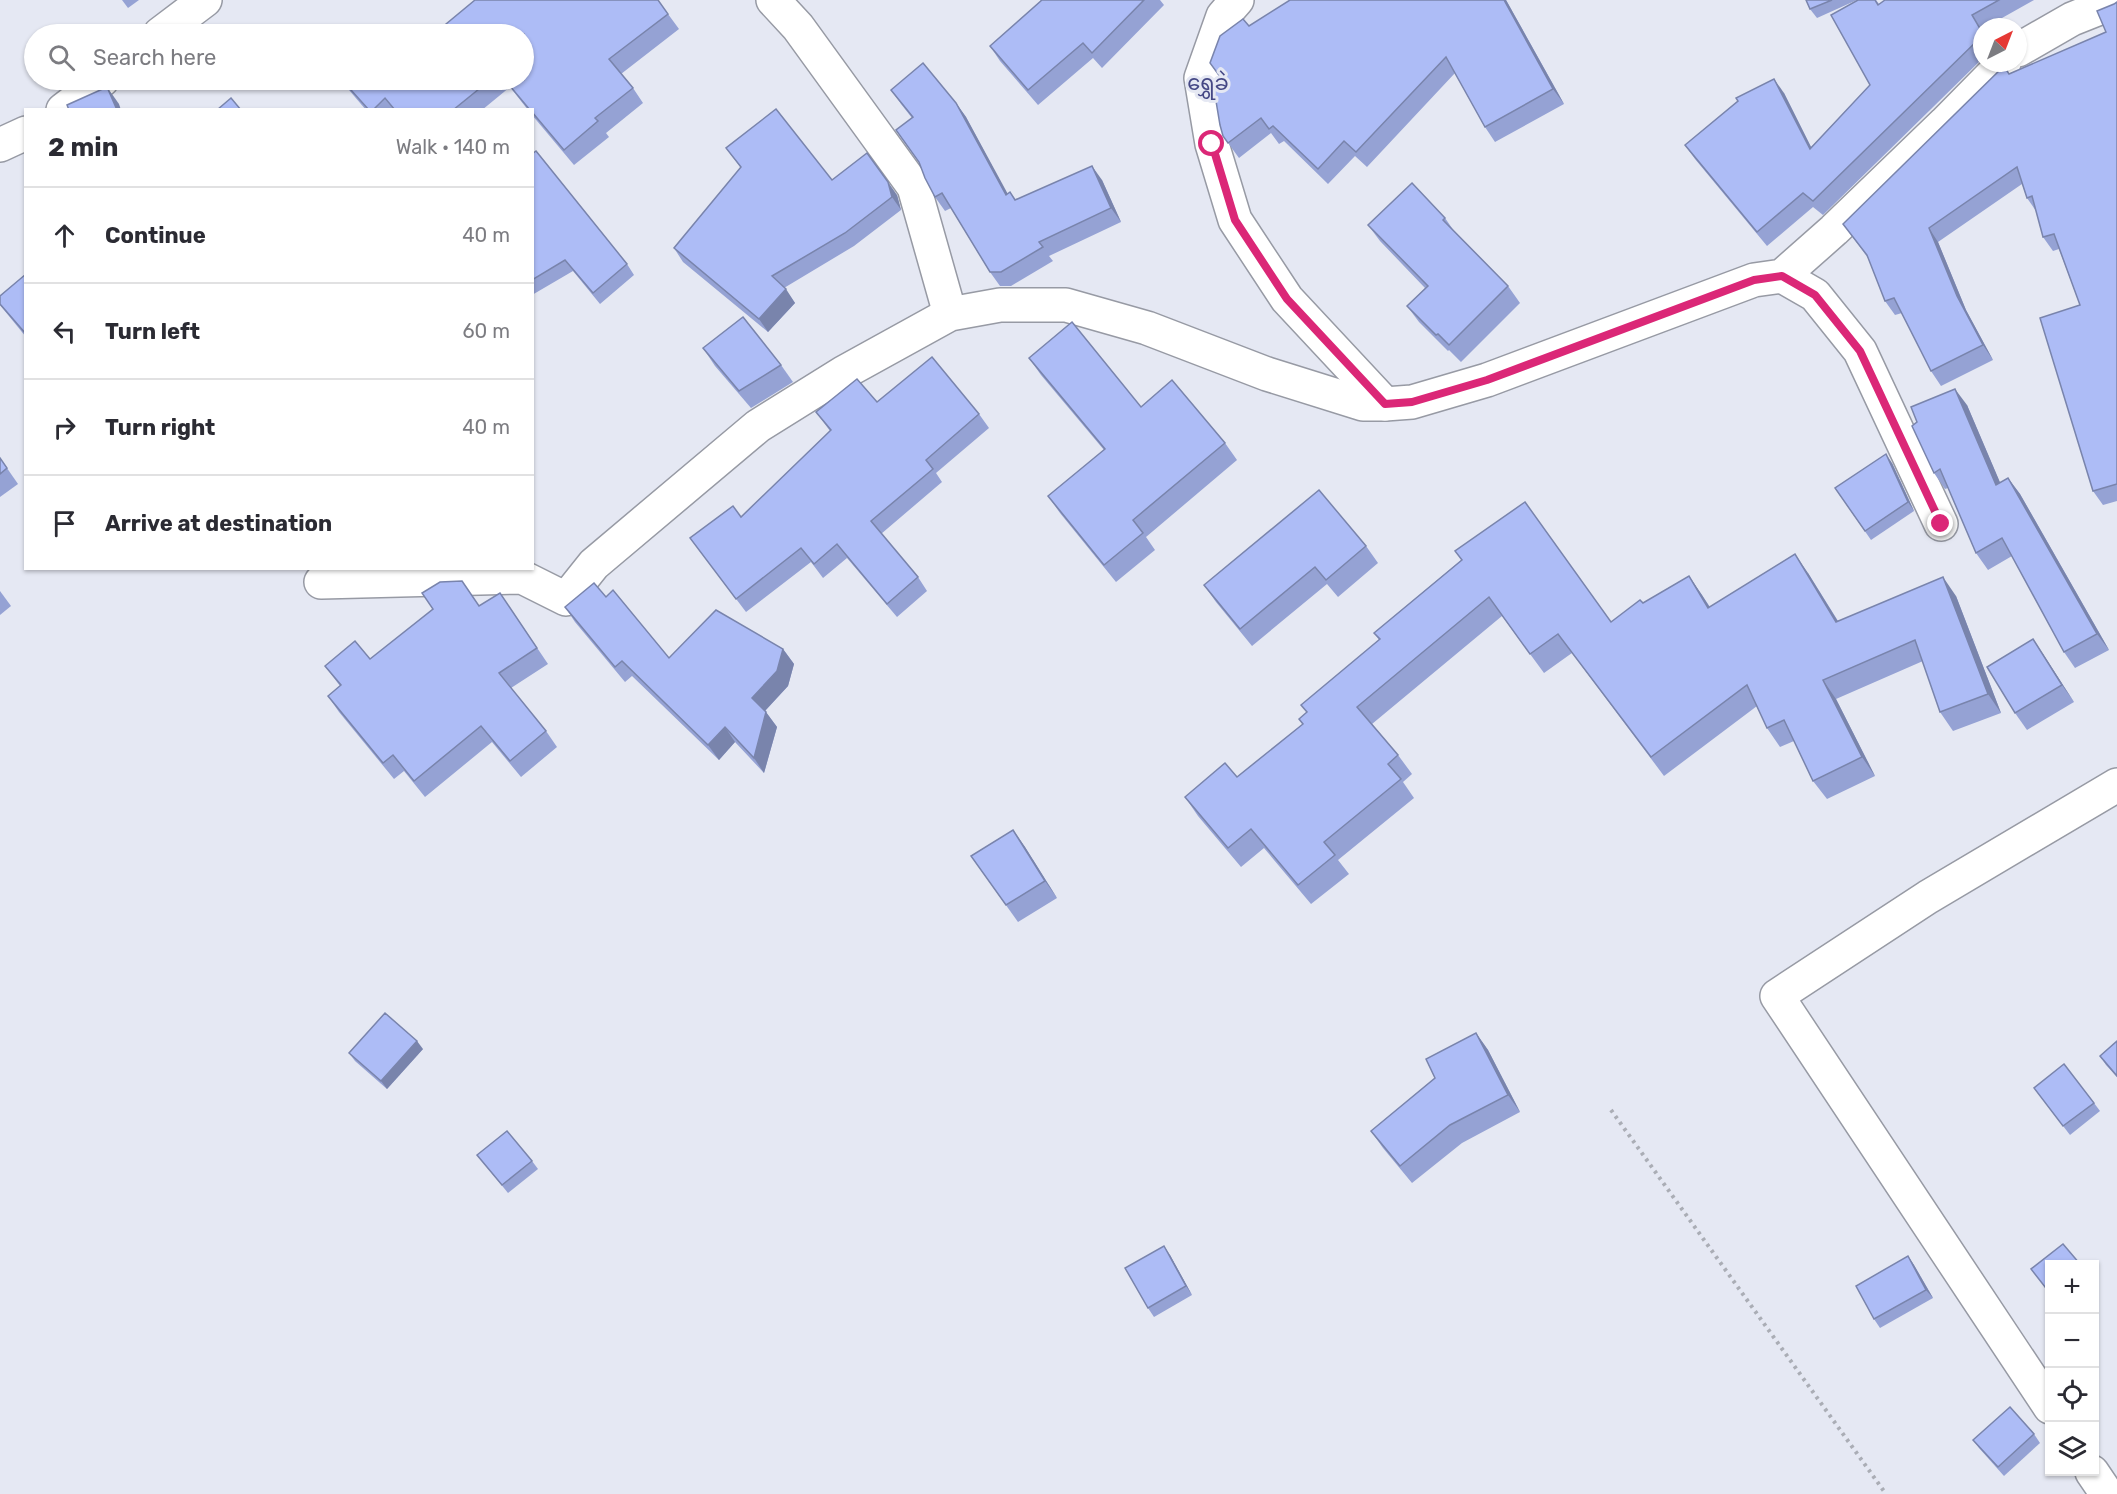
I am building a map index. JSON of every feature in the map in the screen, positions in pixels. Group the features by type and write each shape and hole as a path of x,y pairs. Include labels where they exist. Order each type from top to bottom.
{"street":[{"path":"173,24 205,0"},
{"path":"773,0 798,27 914,187 950,314"},
{"path":"1237,0 1223,16 1201,78 1212,144 1235,220 1287,299 1385,404"},
{"path":"2027,45 2072,19 2117,1"},
{"path":"321,582 522,577 566,599 594,564 758,426 843,373 950,314 1000,305 1066,305 1147,328 1267,374 1363,405 1412,402 1487,380 1754,280 1782,276 1843,222 1995,72"},
{"path":"66,108 89,90"},
{"path":"0,145 24,134"},
{"path":"1782,276 1815,295 1860,351 1941,524"},
{"path":"2045,1401 1778,996 1928,897 2117,785"},
{"path":"2095,1476 2107,1494"}],"path":[{"path":"1611,1110 1886,1494"}],"building":[{"path":"475,0 658,0 668,14 609,59 633,88 595,118 598,121 564,150 534,114 534,108 528,108 513,90 534,90 534,24 446,24"},
{"path":"1042,0 1144,0 1092,53 1083,43 1028,90 990,46"},
{"path":"1290,0 1504,0 1553,89 1485,127 1446,57 1356,152 1344,141 1318,169 1273,126 1269,129 1261,118 1228,143 1220,125 1214,89 1224,82 1210,63 1220,36 1243,19 1249,26"},
{"path":"1806,0 1832,0 1810,9"},
{"path":"1858,0 1875,0 1878,5 1885,0 1999,0 1972,15 1973,45 1813,201 1803,193 1757,232 1685,145 1738,101 1736,98 1774,79 1810,149 1870,85 1831,15"},
{"path":"2117,2 2117,484 2093,491 2040,318 2080,305 2054,234 2043,237 2032,196 2027,198 2017,167 1929,228 1957,296 1983,345 1931,371 1894,298 1885,301 1867,255 1843,224 1998,72 2009,74 2027,72 2027,66 2106,32 2097,11"},
{"path":"923,63 956,103 1006,195 1010,192 1015,200 1092,166 1111,208 1039,242 1043,247 1001,272 990,272 942,193 935,197 919,162 896,130 913,117 891,90"},
{"path":"100,90 108,90 116,108 68,108 67,105"},
{"path":"351,90 478,90 455,108 393,108 385,98 375,108 367,108"},
{"path":"231,98 239,108 219,108"},
{"path":"776,109 832,180 867,153 888,182 892,197 845,233 772,276 786,289 759,319 674,248 741,167 726,148"},
{"path":"536,151 627,264 593,293 565,260 534,279 534,152"},
{"path":"1412,183 1445,218 1443,220 1508,286 1449,345 1407,306 1428,286 1368,225"},
{"path":"24,276 24,332 0,304 0,296"},
{"path":"743,317 781,365 739,391 703,348"},
{"path":"1072,322 1141,407 1172,380 1225,443 1133,520 1143,533 1104,565 1048,496 1105,449 1029,358"},
{"path":"932,357 979,414 926,460 933,469 871,521 918,577 887,604 837,544 814,564 801,548 736,599 690,538 733,506 741,517 831,430 816,412 857,379 877,402"},
{"path":"1955,389 1996,485 2008,478 2097,634 2064,652 2002,538 1976,553 1940,469 1934,473 1912,426 1917,422 1911,407"},
{"path":"1886,454 1908,502 1865,531 1835,488"},
{"path":"0,458 7,468 0,474"},
{"path":"1319,490 1366,546 1326,580 1315,567 1240,629 1204,585"},
{"path":"1525,502 1611,622 1640,600 1643,603 1689,576 1708,608 1795,554 1836,622 1943,577 1988,694 1940,712 1915,640 1823,680 1862,757 1813,781 1784,720 1767,728 1747,685 1651,757 1558,634 1530,654 1489,597 1357,707 1398,755 1388,764 1401,779 1324,842 1335,855 1298,885 1251,829 1228,848 1185,797 1225,763 1237,777 1303,724 1299,719 1307,712 1301,705 1380,639 1374,633 1462,560 1455,551"},
{"path":"462,581 479,606 500,593 537,648 499,673 546,731 510,761 481,726 414,781 393,755 383,763 328,696 341,685 325,666 355,641 370,659 433,609 422,593 440,582"},
{"path":"594,583 606,597 613,590 669,658 716,610 783,649 777,671 752,698 766,712 754,758 725,727 708,745 622,661 615,667 565,607"},
{"path":"2033,639 2062,685 2015,713 1987,667"},
{"path":"1013,830 1045,881 1006,905 971,856"},
{"path":"385,1013 417,1041 381,1081 349,1053"},
{"path":"1476,1033 1508,1095 1450,1125 1400,1166 1371,1131 1435,1078 1426,1059"},
{"path":"2117,1041 2117,1076 2100,1056"},
{"path":"2064,1064 2094,1103 2063,1126 2034,1088"},
{"path":"507,1131 532,1161 502,1185 477,1155"},
{"path":"2063,1244 2077,1260 2045,1260 2045,1287 2031,1269"},
{"path":"1164,1246 1186,1286 1148,1308 1125,1268"},
{"path":"1908,1256 1926,1290 1874,1319 1856,1286"},
{"path":"2010,1407 2034,1434 1998,1467 1973,1440"}],"district":[{"name":"ရွှေခဲ","path":"1208,82"}],"route":[{"path":"1212,144 1235,220 1287,299 1385,404 1412,402 1487,380 1754,280 1782,276 1815,295 1860,351 1941,524"}]}
